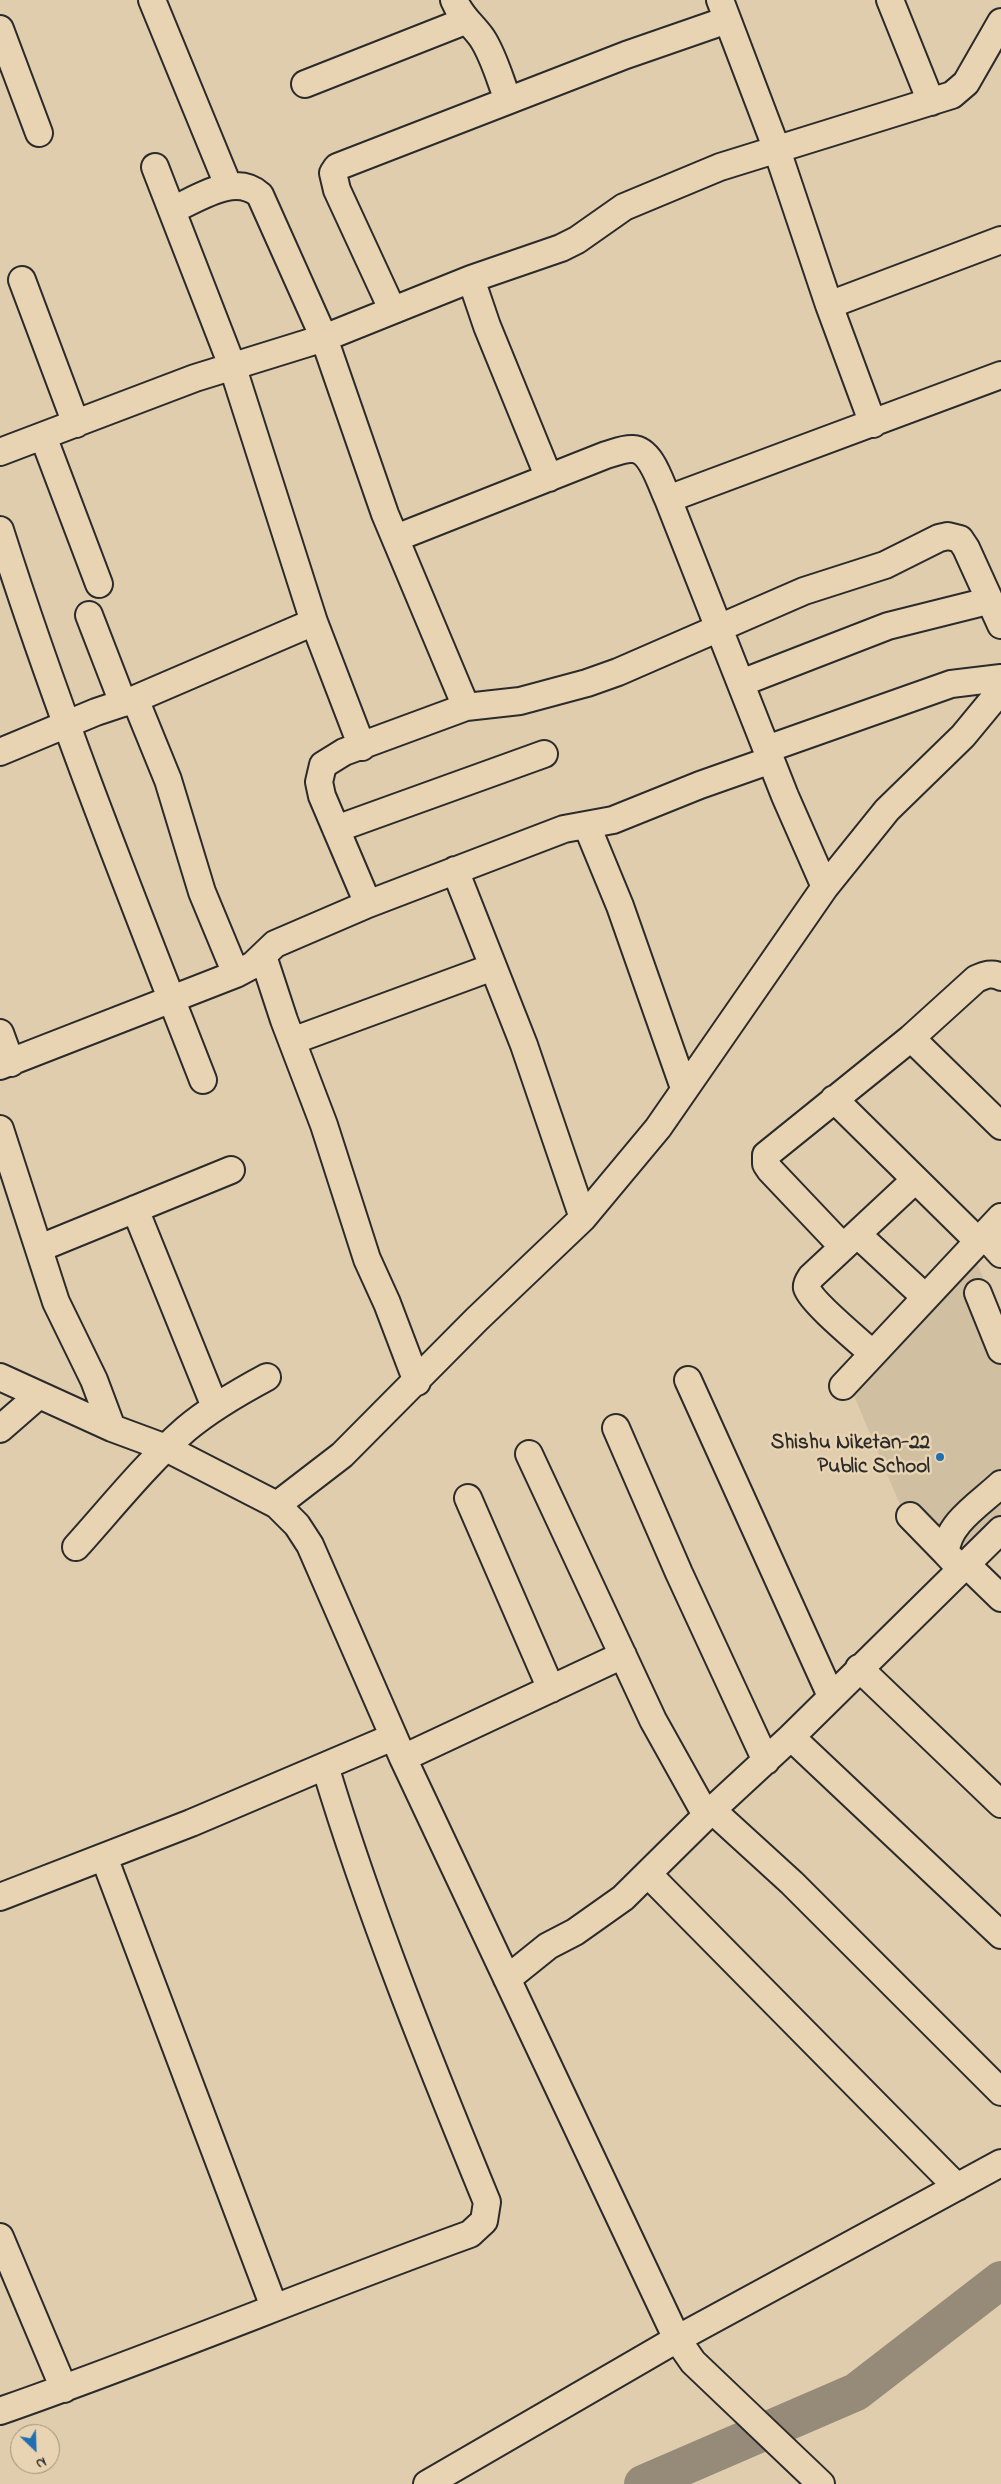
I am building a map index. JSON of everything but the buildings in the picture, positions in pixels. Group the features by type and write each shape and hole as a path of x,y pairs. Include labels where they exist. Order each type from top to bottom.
{"street":[{"path":"152,0 228,186"},
{"path":"890,0 931,102"},
{"path":"305,84 459,10 481,37 488,49 508,100"},
{"path":"392,309 337,190 333,173 337,167 626,55 723,10 776,150 829,305 873,424"},
{"path":"0,452 194,378 233,368 324,338 392,309 471,279 561,248 577,240 624,207 720,167 952,95 966,83 1001,22"},
{"path":"0,29 11,89 39,133"},
{"path":"155,167 233,368 314,622 362,747"},
{"path":"172,210 228,186 244,186 260,195 324,338 385,514 466,707"},
{"path":"829,305 1001,240"},
{"path":"471,279 487,326 549,478"},
{"path":"22,280 76,424"},
{"path":"668,500 1001,375"},
{"path":"43,436 99,584"},
{"path":"396,538 606,455 633,449 642,451 649,459 668,500 720,626 769,755 825,887"},
{"path":"0,530 28,620 66,725 203,1080"},
{"path":"368,904 322,796 319,782 320,772 323,765 331,758 466,707 520,701 587,683 644,661 720,626 804,591 885,564 948,536 960,539 966,548 988,601 1001,625"},
{"path":"741,683 888,626 988,601"},
{"path":"89,615 168,780 202,892 236,974"},
{"path":"0,752 129,701 314,622"},
{"path":"0,1033 5,1064 246,970 275,944 454,870 564,829 614,820 769,755 951,684 1001,678"},
{"path":"277,1505 342,1456 477,1320 583,1218 658,1128 825,887 887,810 963,736 1001,690"},
{"path":"336,828 544,754"},
{"path":"587,826 620,906 684,1088"},
{"path":"454,870 524,1045 583,1218"},
{"path":"263,956 292,1041 324,1125 342,1187 367,1259 387,1303 417,1382"},
{"path":"292,1041 493,967"},
{"path":"926,1297 850,1241 770,1170 765,1159 769,1150 911,1038 976,978 987,974 996,974 1001,977"},
{"path":"911,1038 1001,1126"},
{"path":"834,1099 915,1180 991,1237 926,1297 843,1386"},
{"path":"0,1130 40,1248 56,1302 97,1386 112,1428"},
{"path":"40,1248 231,1170"},
{"path":"873,1354 815,1300 807,1288 811,1277 915,1180"},
{"path":"135,1209 215,1407"},
{"path":"978,1292 1001,1350"},
{"path":"0,1377 112,1428 166,1448 277,1505 296,1524 310,1545 398,1747 677,2339 693,2362 821,2484"},
{"path":"76,1547 166,1448 215,1407 267,1377"},
{"path":"688,1380 831,1696"},
{"path":"0,1429 39,1395"},
{"path":"616,1428 679,1573 766,1761"},
{"path":"529,1454 653,1720 709,1812 792,1883 1001,2092"},
{"path":"958,1562 946,1543 951,1530 1001,1484"},
{"path":"468,1498 551,1689"},
{"path":"910,1516 958,1562 1001,1598"},
{"path":"507,1979 548,1946 575,1932 624,1898 709,1812 791,1738 958,1562 1001,1530"},
{"path":"0,1897 104,1857 325,1766 398,1747 551,1689 623,1656"},
{"path":"859,1668 1001,1804"},
{"path":"791,1738 1001,1935"},
{"path":"0,2411 149,2358 274,2307 470,2234 476,2230 485,2216 487,2202 431,2069 389,1957 352,1857 325,1766"},
{"path":"104,1857 274,2307"},
{"path":"648,1874 957,2187"},
{"path":"427,2484 677,2339 1001,2163"},
{"path":"0,2237 64,2389"}],"shaded area":[{"name":"Shishu Niketan-22 Public School","path":"975,1258 1001,1320 1001,1523 949,1574 909,1526 852,1391"}],"waterway":[{"path":"643,2484 856,2392 1001,2280"}],"place":[{"name":"Shishu Niketan-22 Public School","path":"940,1457"}]}
